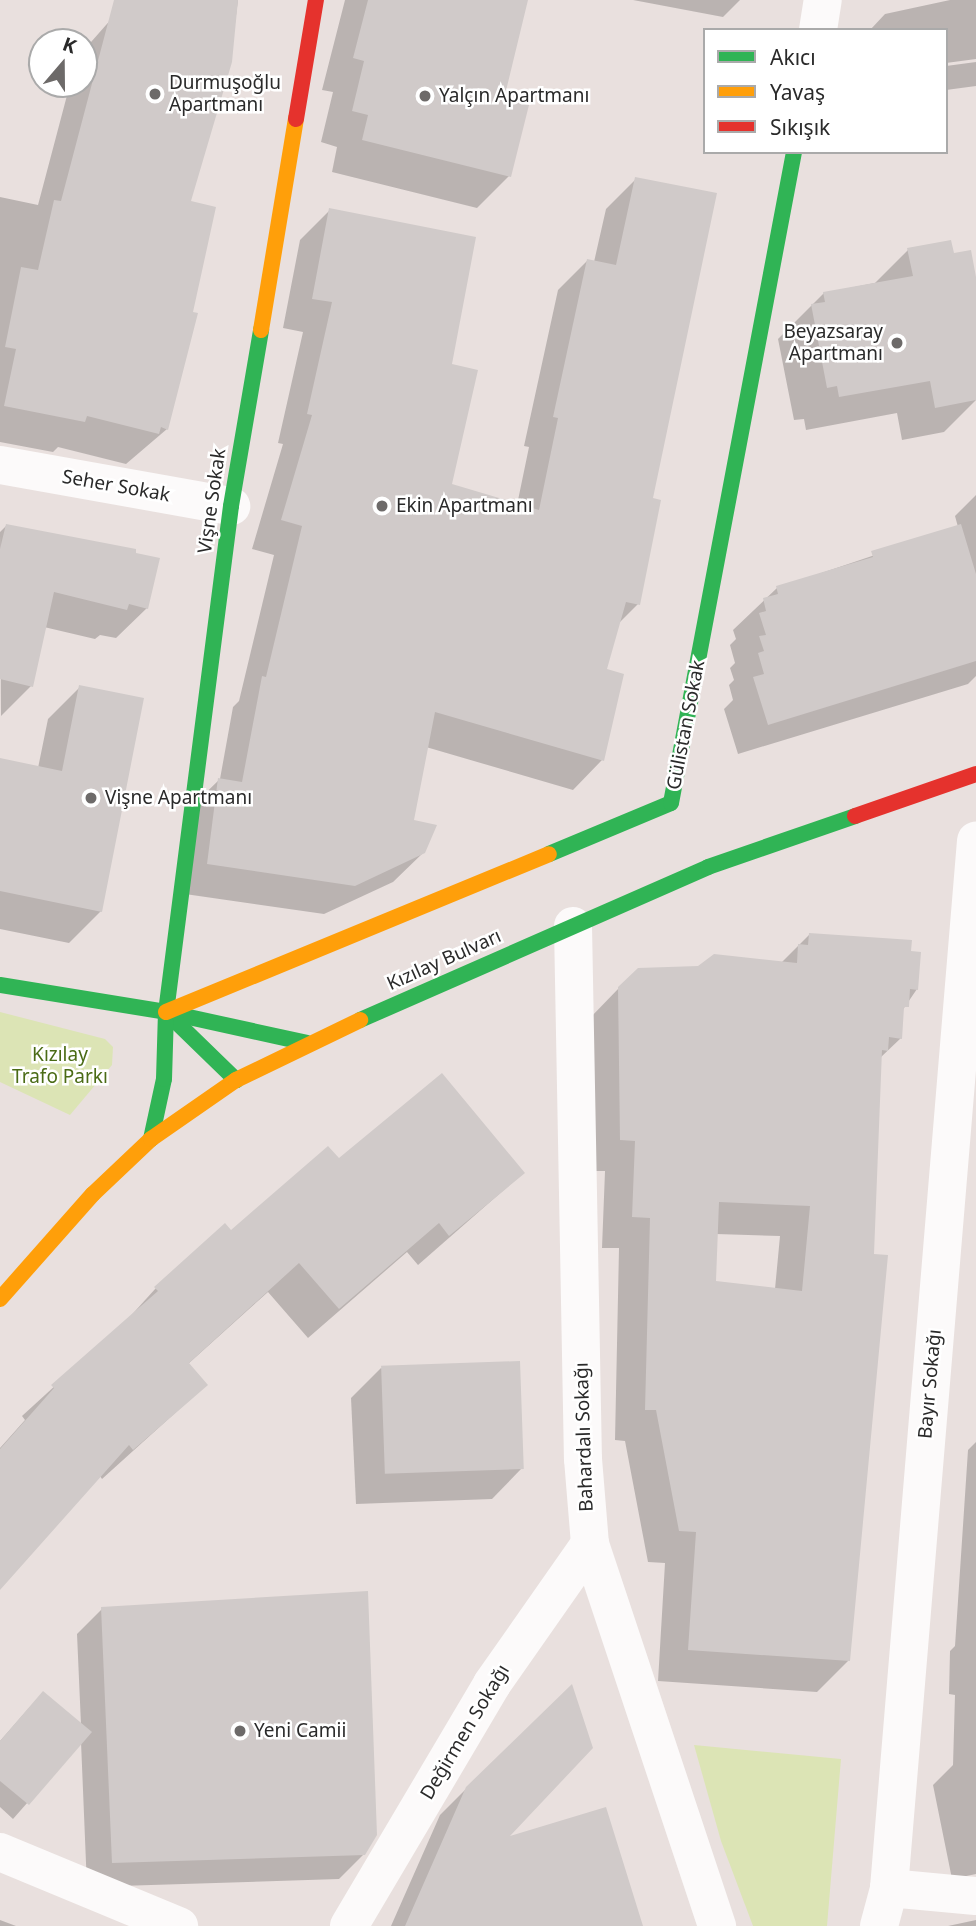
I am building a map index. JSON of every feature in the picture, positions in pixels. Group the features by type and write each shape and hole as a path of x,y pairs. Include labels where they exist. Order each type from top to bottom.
{"street":[{"name":"Vişne Sokak","path":"151,1139 164,1079 166,1012 231,506 316,0"},
{"path":"818,28 823,0"},
{"name":"Gülistan Sokak","path":"166,1012 671,803 794,154"},
{"name":"Seher Sokak","path":"0,465 231,506"},
{"name":"Kızılay Bulvarı","path":"0,1299 93,1194 151,1139 236,1080 307,1043 708,867 976,774"},
{"name":"Bayır Sokağı","path":"879,1926 889,1888 976,842"},
{"name":"Bahardalı Sokağı","path":"573,926 583,1459 590,1544 717,1926"},
{"path":"0,985 166,1012 307,1043"},
{"path":"166,1012 236,1080"},
{"name":"Değirmen Sokağı","path":"349,1926 492,1684 590,1544"},
{"path":"0,1852 179,1926"},
{"path":"889,1888 976,1896"}],"green space":[{"name":"Kızılay Trafo Parkı","path":"0,1012 105,1039 113,1047 112,1065 70,1115 0,1082"},
{"path":"694,1745 841,1759 827,1926 753,1926 721,1841"}],"building":[{"path":"114,0 238,0 232,62 191,201 216,207 193,312 198,313 168,430 161,427 159,434 87,416 85,422 4,406 16,349 5,347 21,267 38,270 54,200 61,201 88,98 98,98 98,61"},
{"name":"Yalçın Apartmanı","path":"368,0 528,0 504,99 529,105 511,177 362,140 368,115 352,111 364,61 353,58"},
{"path":"635,177 717,193 653,498 661,500 640,605 626,602 607,669 624,674 604,761 435,712 414,820 437,825 425,853 355,886 207,864 218,778 242,782 262,676 266,677 302,526 281,520 312,415 307,414 332,302 312,299 329,208 476,237 452,364 478,370 452,484 539,510 558,418 553,417 587,259 616,265"},
{"name":"Beyazsaray Apartmanı","path":"951,240 954,253 971,250 976,277 976,400 935,408 930,381 839,397 837,386 827,388 811,304 825,302 823,292 913,276 907,248"},
{"path":"6,524 136,549 136,553 160,558 148,609 129,604 127,610 54,592 33,687 0,679 0,549"},
{"path":"961,524 976,574 976,661 768,725 753,677 764,674 758,653 764,651 759,636 766,635 759,613 766,611 763,598 778,594 776,586 873,557 871,551"},
{"name":"Vişne Apartmanı","path":"79,685 144,698 102,912 0,891 0,758 62,771"},
{"path":"809,933 912,940 911,951 921,952 918,990 910,989 909,1007 904,1007 902,1039 889,1037 888,1051 882,1050 874,1254 888,1255 850,1661 688,1650 696,1532 679,1531 656,1410 645,1410 650,1218 632,1217 635,1141 620,1140 618,987 638,968 698,966 714,954 797,963 798,944 808,945","holes":["719,1202 810,1206 802,1291 716,1281"]},
{"path":"442,1073 525,1173 449,1236 439,1223 339,1309 299,1263 189,1363 208,1385 133,1450 129,1445 0,1590 0,1449 54,1388 51,1385 158,1291 154,1287 225,1223 231,1230 328,1146 339,1158"},
{"path":"520,1361 524,1469 385,1474 381,1366"},
{"name":"Yeni Camii","path":"368,1591 377,1835 365,1855 112,1863 101,1607"},
{"path":"572,1684 593,1748 510,1836 606,1807 643,1926 405,1926 466,1787"},
{"path":"43,1691 92,1732 29,1805 0,1781 0,1741"}],"traffic: fast":[{"path":"549,854 671,803 794,154"},
{"path":"151,1139 164,1079 166,1012 231,506 261,330"},
{"path":"360,1020 708,867 855,816"},
{"path":"0,985 166,1012 307,1043"},
{"path":"166,1012 236,1080"}],"traffic: slow":[{"path":"261,330 296,119"},
{"path":"166,1012 549,854"},
{"path":"0,1299 93,1194 151,1139 236,1080 360,1020"}],"traffic: jam":[{"path":"296,119 316,0"},
{"path":"855,816 976,774"}],"place":[{"name":"Durmuşoğlu Apartmanı","path":"155,94"},
{"name":"Yalçın Apartmanı","path":"425,96"},
{"name":"Beyazsaray Apartmanı","path":"897,343"},
{"name":"Ekin Apartmanı","path":"382,506"},
{"name":"Vişne Apartmanı","path":"91,798"},
{"name":"Yeni Camii","path":"240,1731"}]}
